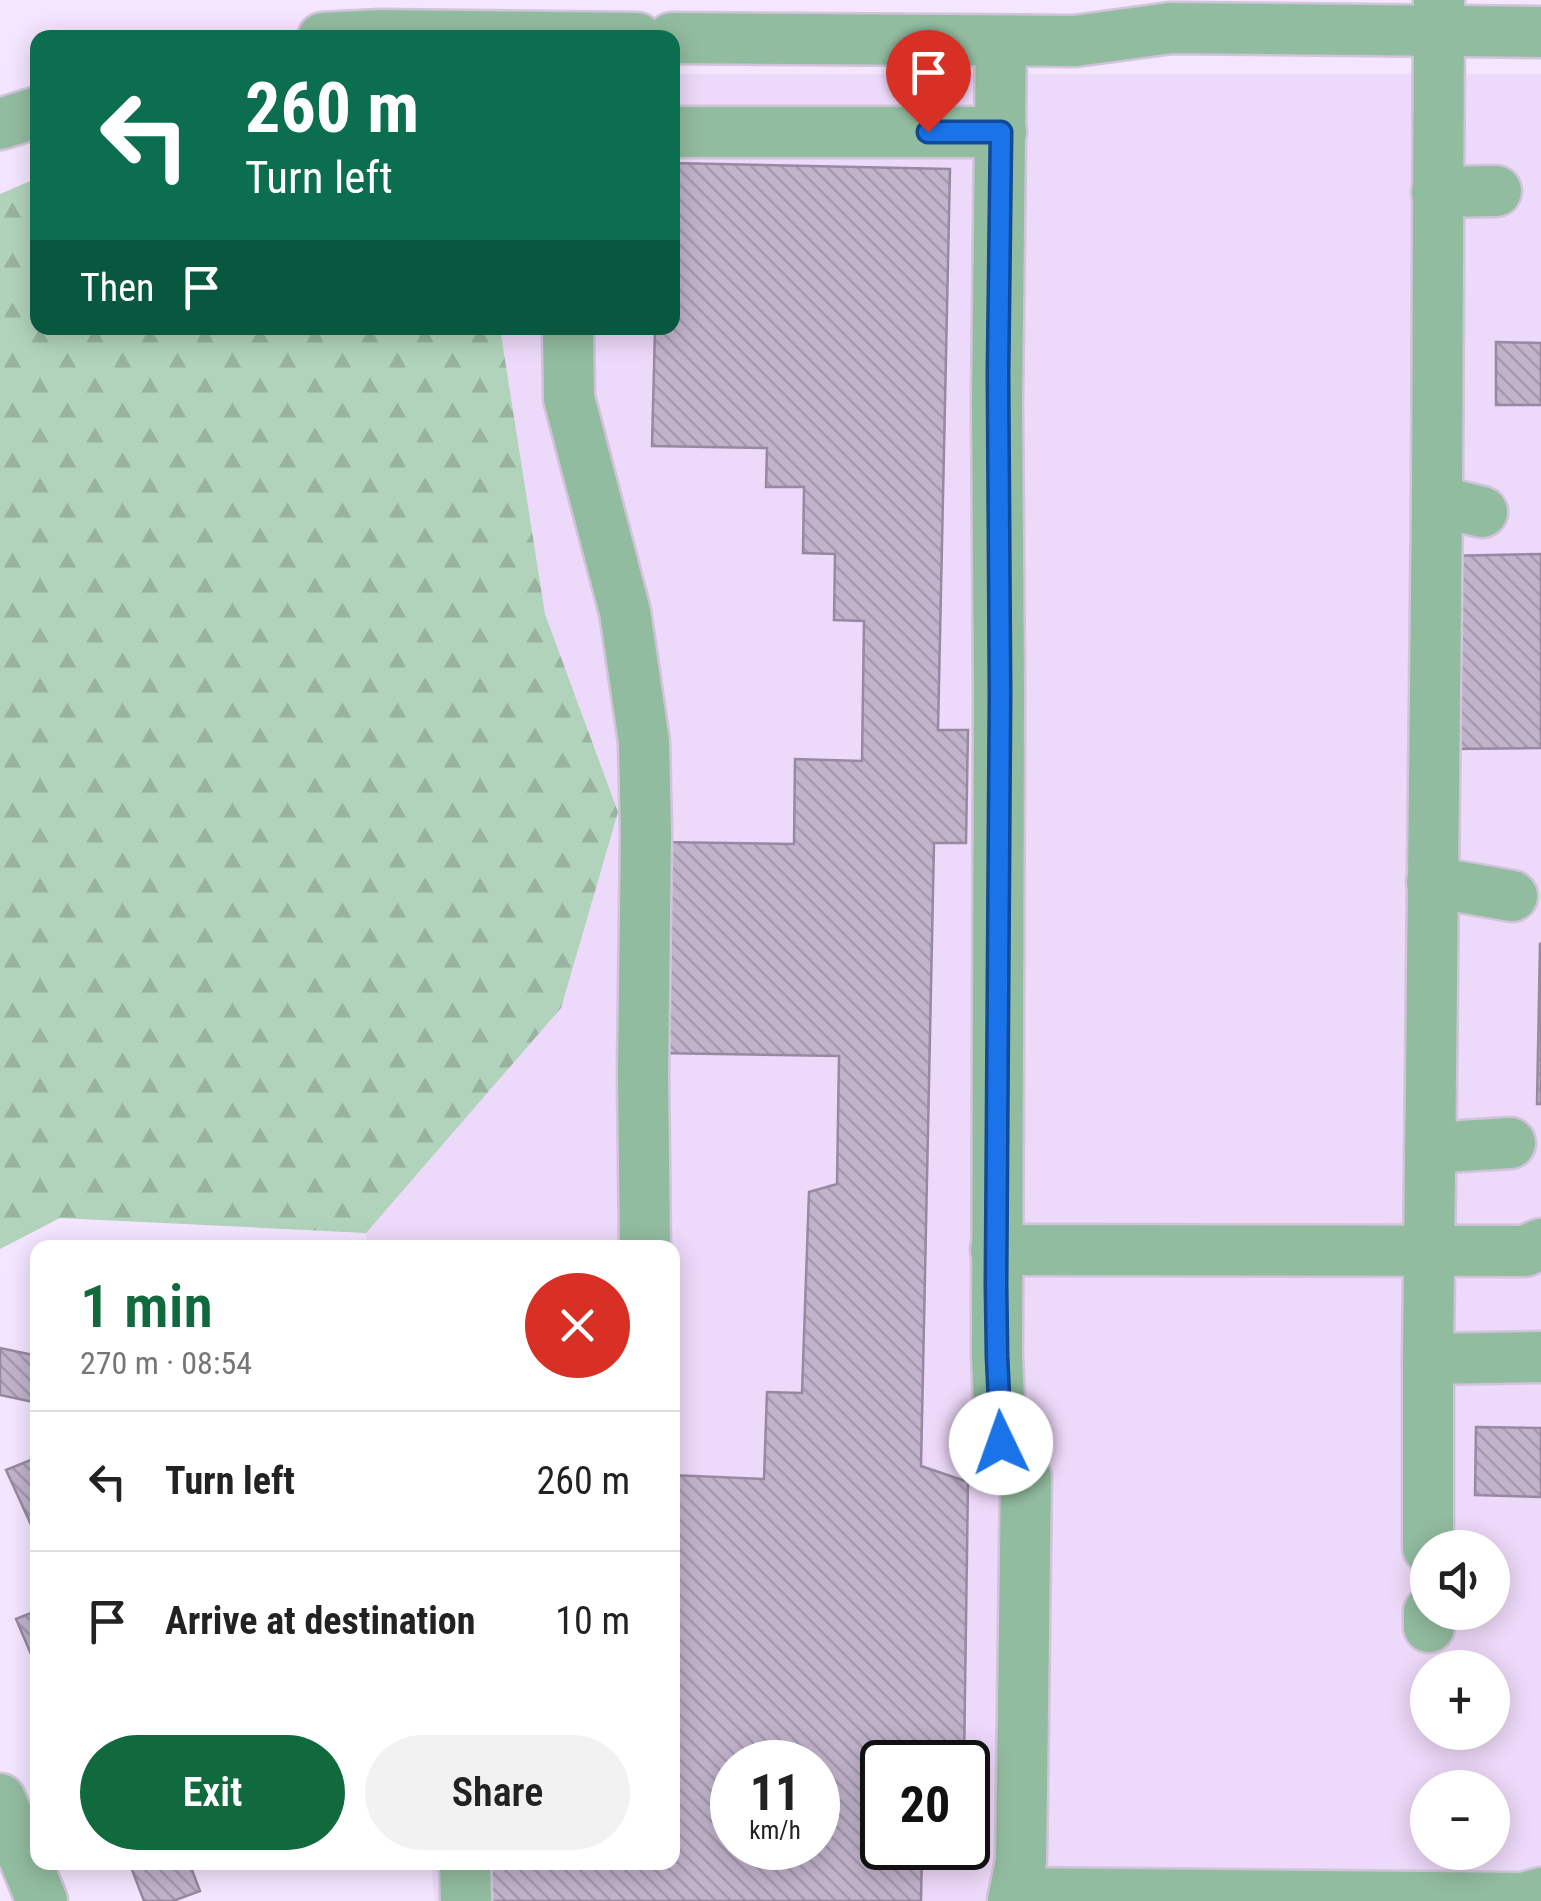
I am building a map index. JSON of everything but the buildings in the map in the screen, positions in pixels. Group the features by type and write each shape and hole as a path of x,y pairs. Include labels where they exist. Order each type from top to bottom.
{"street":[{"path":"1428,1530 1432,882 1452,786 1460,506 1437,192 1438,15"},
{"path":"680,38 1075,41 1118,18 1171,28 1438,15 1541,32"},
{"path":"1001,41 997,1356 1001,1443 1026,1478 1023,1801 1021,1861 1014,1897 1402,1899 1522,1898 1541,1893"},
{"path":"680,132 1001,132"},
{"path":"1437,192 1496,191"},
{"path":"568,335 569,398 626,612 644,742 645,1240"},
{"path":"1432,882 1512,896"},
{"path":"1430,1148 1510,1143"},
{"path":"996,1250 1536,1252"},
{"path":"1428,1359 1541,1357"},
{"path":"0,1798 42,1901"},
{"path":"466,1870 466,1901"}],"shaded area":[{"path":"680,74 1541,74 1541,1901 435,1901 432,1870 680,1870 680,1240 367,1240 366,1233 445,1139 618,812 545,614 501,335 680,335"}],"green space":[{"path":"30,181 30,335 501,335 545,614 618,812 561,1008 366,1233 60,1218 0,1249 0,194"}],"route":[{"path":"928,132 1001,132 996,1285 1001,1443"}]}
